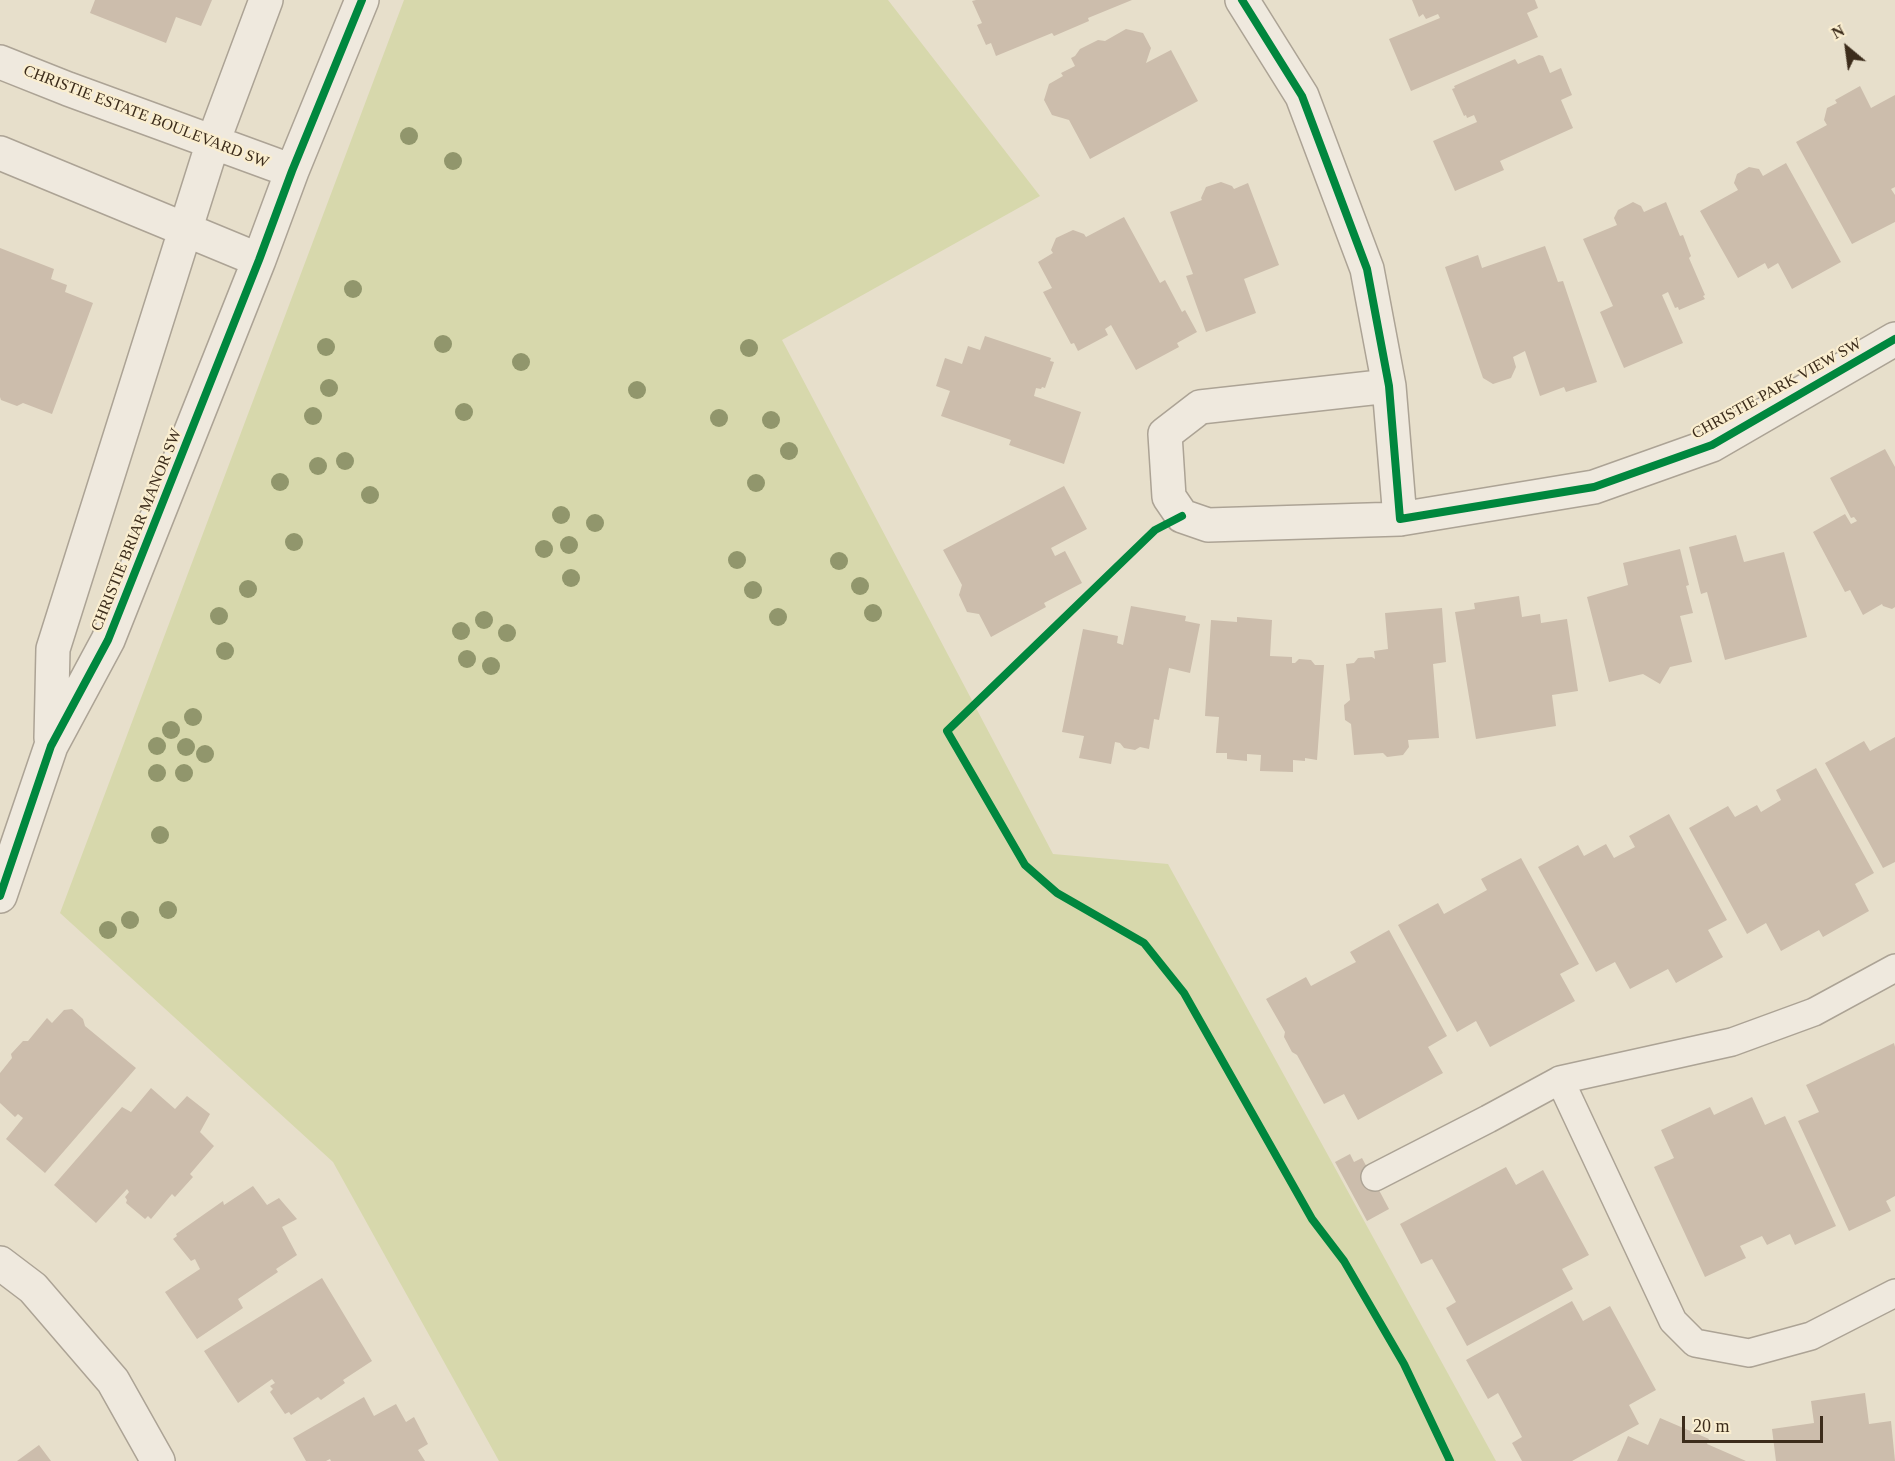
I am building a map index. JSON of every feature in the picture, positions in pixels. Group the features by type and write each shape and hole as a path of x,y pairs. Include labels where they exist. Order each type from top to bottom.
{"street":[{"name":"CHRISTIE BRIAR MANOR SW","path":"51,746 53,648 213,142 266,0"},
{"name":"CHRISTIE BRIAR MANOR SW","path":"0,896 10,836 51,746 108,640 292,171 362,0"},
{"path":"1242,0 1302,96 1367,269 1389,386 1400,519"},
{"name":"CHRISTIE ESTATE BOULEVARD SW","path":"0,62 292,171"},
{"path":"0,153 259,260"},
{"name":"CHRISTIE PARK VIEW SW","path":"1389,386 1200,407 1166,434 1169,497 1182,516 1208,525 1400,519 1594,487 1712,445 1895,339"},
{"path":"0,1263 33,1288 113,1382 158,1461"}],"lane":[{"path":"1376,1177 1560,1080 1732,1042 1814,1012 1895,968"},
{"path":"1560,1080 1673,1321 1695,1343 1749,1353 1810,1336 1895,1293"}],"green space":[{"path":"404,0 888,0 1040,196 782,340 1053,854 1168,864 1496,1461 499,1461 333,1162 60,913"}],"building":[{"path":"95,0 212,0 201,26 176,17 166,43 90,13"},
{"path":"1132,0 1088,18 1089,21 1054,36 1052,33 996,56 991,43 986,45 977,25 982,23 972,1"},
{"path":"1412,0 1535,0 1538,8 1527,13 1538,37 1411,91 1389,39 1440,18 1438,14 1426,19 1423,14 1419,17"},
{"path":"1126,29 1143,33 1151,48 1146,63 1171,50 1198,101 1090,159 1069,120 1052,115 1044,100 1049,84 1063,76 1061,73 1075,66 1071,58 1080,49 1098,40 1105,41"},
{"path":"1539,55 1543,56 1550,73 1561,68 1572,95 1561,100 1573,128 1500,161 1504,170 1455,191 1433,141 1477,122 1474,115 1467,118 1466,115 1464,116 1452,89 1455,88 1454,86 1515,59 1518,64"},
{"path":"1860,86 1871,108 1895,95 1895,187 1891,189 1895,195 1895,222 1852,244 1796,142 1827,125 1824,120 1827,108 1837,103 1835,100"},
{"path":"1786,163 1841,262 1792,289 1778,263 1768,269 1765,263 1738,278 1700,211 1738,190 1734,183 1737,174 1749,167 1759,169 1763,176"},
{"path":"1221,182 1234,189 1248,183 1279,265 1244,279 1256,313 1206,332 1186,276 1193,274 1170,212 1202,200 1206,187"},
{"path":"1633,202 1641,206 1644,212 1666,202 1680,236 1683,235 1691,256 1689,258 1705,299 1679,310 1678,307 1675,308 1668,292 1662,295 1683,343 1624,368 1600,312 1613,306 1583,239 1617,225 1614,218 1618,210"},
{"path":"1124,217 1160,283 1165,280 1182,312 1185,310 1197,332 1177,343 1179,347 1136,370 1111,325 1105,329 1108,335 1078,351 1074,343 1071,344 1043,292 1052,288 1038,262 1053,253 1051,250 1056,238 1073,230 1086,237"},
{"path":"1545,246 1558,282 1563,281 1597,382 1566,392 1564,387 1540,396 1525,351 1513,357 1516,367 1511,378 1493,384 1483,378 1445,267 1478,255 1482,268"},
{"path":"0,248 54,269 51,279 67,285 65,292 93,303 52,414 23,403 17,406 1,400 0,397"},
{"path":"985,336 1051,358 1050,361 1054,362 1045,388 1036,388 1034,396 1081,412 1064,464 1009,445 1011,440 941,416 950,391 936,386 945,358 962,364 968,346 980,350"},
{"path":"1885,449 1895,467 1895,607 1892,609 1882,604 1863,615 1850,590 1845,592 1813,532 1845,514 1851,524 1857,521 1854,517 1851,518 1830,478"},
{"path":"1064,486 1087,529 1051,548 1055,556 1065,551 1082,583 1044,603 1046,607 991,637 979,614 967,612 959,595 962,585 943,550"},
{"path":"1736,535 1744,562 1784,552 1807,637 1725,660 1707,592 1701,594 1689,547"},
{"path":"1680,549 1693,613 1680,616 1692,662 1670,667 1660,684 1643,674 1609,682 1587,597 1628,585 1623,563"},
{"path":"1519,596 1522,617 1540,614 1541,623 1567,619 1578,691 1552,695 1556,726 1476,739 1455,612 1475,609 1474,603"},
{"path":"1131,606 1186,616 1185,621 1200,624 1190,673 1169,668 1159,720 1154,719 1149,749 1124,748 1120,743 1115,742 1111,764 1079,758 1084,736 1062,732 1083,629 1118,636 1117,643 1123,645"},
{"path":"1442,608 1446,662 1433,664 1439,738 1408,740 1409,747 1403,755 1387,757 1383,753 1354,755 1351,724 1345,720 1344,705 1350,700 1346,664 1354,663 1358,658 1372,657 1375,659 1374,651 1388,649 1385,613"},
{"path":"1237,617 1272,620 1270,656 1292,657 1292,663 1299,659 1311,660 1315,665 1324,665 1317,760 1305,758 1305,761 1293,760 1293,772 1260,771 1261,755 1247,754 1247,761 1227,759 1227,753 1216,753 1219,717 1205,716 1211,620 1237,622"},
{"path":"1895,737 1895,862 1883,868 1825,763 1864,741 1870,751"},
{"path":"1816,768 1874,873 1855,884 1869,911 1823,937 1819,930 1781,951 1766,923 1747,934 1689,828 1728,806 1735,817 1757,805 1761,812 1781,800 1776,790"},
{"path":"1669,814 1727,920 1708,930 1723,957 1676,983 1668,969 1630,989 1615,962 1596,972 1538,867 1578,845 1584,856 1606,844 1614,858 1635,847 1629,836"},
{"path":"1521,858 1579,964 1560,974 1575,1001 1490,1047 1476,1021 1457,1032 1398,925 1438,903 1444,914 1487,890 1481,879"},
{"path":"1389,930 1447,1036 1428,1047 1443,1073 1358,1120 1344,1094 1324,1104 1297,1055 1292,1052 1284,1037 1285,1032 1266,999 1306,977 1311,986 1356,962 1350,952"},
{"path":"72,1009 83,1019 85,1026 136,1068 45,1173 6,1139 23,1118 18,1114 15,1117 0,1103 0,1073 12,1058 11,1054 23,1041 28,1041 47,1018 52,1023 64,1010"},
{"path":"1894,1043 1895,1196 1886,1201 1891,1211 1849,1231 1798,1121 1819,1112 1806,1085"},
{"path":"151,1088 175,1109 187,1096 210,1114 200,1132 214,1146 190,1174 193,1177 175,1197 172,1194 151,1219 148,1216 145,1219 126,1203 125,1197 129,1192 127,1189 96,1223 54,1185 122,1107 131,1112"},
{"path":"1752,1097 1765,1125 1785,1116 1836,1226 1795,1245 1790,1234 1767,1245 1762,1236 1740,1246 1746,1258 1705,1277 1654,1167 1674,1158 1661,1130 1710,1107 1714,1115"},
{"path":"1350,1154 1354,1162 1362,1158 1389,1209 1367,1221 1335,1162"},
{"path":"1506,1167 1516,1185 1543,1170 1589,1255 1562,1269 1573,1289 1467,1346 1446,1308 1456,1302 1432,1259 1421,1264 1400,1224"},
{"path":"253,1186 267,1205 279,1198 297,1219 282,1227 297,1255 276,1269 278,1272 238,1299 243,1308 197,1339 165,1292 200,1269 195,1259 191,1261 173,1239 177,1236 176,1234 223,1201 224,1205"},
{"path":"322,1278 372,1361 343,1380 345,1383 321,1400 318,1397 291,1415 289,1412 285,1414 270,1392 273,1389 270,1386 275,1383 272,1379 238,1403 204,1351"},
{"path":"1572,1301 1583,1321 1610,1306 1656,1390 1629,1405 1639,1424 1572,1461 1522,1461 1512,1443 1522,1437 1498,1393 1488,1399 1466,1360"},
{"path":"1865,1393 1869,1424 1891,1421 1895,1461 1776,1461 1772,1429 1814,1423 1811,1401"},
{"path":"364,1397 374,1416 396,1404 406,1422 414,1417 428,1444 418,1450 425,1461 331,1461 330,1459 306,1461 293,1438"},
{"path":"1660,1418 1709,1439 1707,1444 1746,1461 1617,1461 1628,1436 1648,1445"},
{"path":"39,1445 51,1461 17,1461"}],"cycle path":[{"path":"0,896 51,746 108,640 292,171 362,0"},
{"path":"1242,0 1302,96 1367,269 1389,386 1400,519 1594,487 1712,445 1895,339"},
{"path":"1182,516 1155,530 947,731 1025,865 1057,893 1144,943 1184,993 1312,1219 1344,1261 1404,1364 1450,1461"}]}
